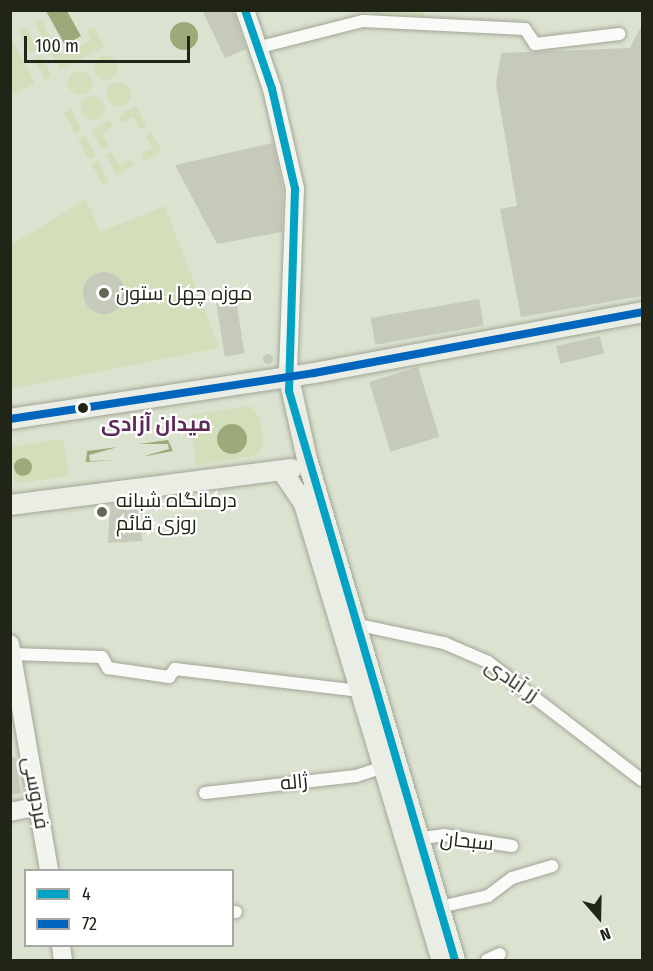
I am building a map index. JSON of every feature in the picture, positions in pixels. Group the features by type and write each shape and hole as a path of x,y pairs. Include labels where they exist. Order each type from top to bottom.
{"main road":[{"path":"245,10 260,47 295,189 288,374 309,466 359,625 440,907 441,949"},
{"path":"288,374 312,363 642,305"},
{"path":"10,419 288,374 642,312"},
{"path":"10,505 287,476 309,466"},
{"path":"287,476 359,691 441,949 455,960"},
{"name":"فردوسی","path":"11,649 49,869"},
{"path":"10,812 38,806"},
{"path":"441,949 461,960"}],"street":[{"path":"260,47 364,16 525,29 536,44 619,34"},
{"name":"زر آبادی","path":"359,625 444,643 488,662 642,780"},
{"path":"11,649 102,657 108,668 169,677 175,669 359,691"},
{"name":"ژاله","path":"205,793 356,776 383,767"},
{"name":"سبحان","path":"421,838 444,835 513,846"},
{"path":"440,907 488,897 512,878 552,866"},
{"path":"487,960 500,954"}],"shaded area":[{"path":"46,11 67,11 81,36 65,45"},
{"path":"373,11 424,11 424,17 372,15"},
{"path":"41,20 52,41 46,44 35,23"},
{"path":"184,22 194,26 198,36 194,46 184,50 174,46 170,36 174,26"},
{"path":"94,27 104,47 61,70 51,52 58,48 62,56 91,40 86,31"},
{"path":"26,28 37,49 30,53 19,32"},
{"path":"11,38 35,83 10,95"},
{"path":"41,55 52,76 45,80 34,59"},
{"path":"106,56 115,59 118,68 115,77 106,80 97,77 94,68 97,59"},
{"path":"80,71 89,74 92,83 89,92 80,95 71,92 68,83 71,74"},
{"path":"119,82 128,85 131,94 128,103 119,106 110,103 107,94 110,85"},
{"path":"93,96 102,99 105,108 102,117 93,120 84,117 81,108 84,99"},
{"path":"136,106 147,126 140,130 133,117 122,123 118,116"},
{"path":"71,109 82,130 75,134 64,113"},
{"path":"109,120 113,126 102,133 109,146 102,149 91,130"},
{"path":"151,132 162,152 144,161 141,155 152,148 145,136"},
{"path":"85,135 96,156 89,160 78,139"},
{"path":"112,152 119,165 131,159 134,165 116,175 106,155"},
{"path":"98,160 109,182 103,185 91,164"},
{"path":"86,199 100,232 165,206 219,348 11,389 11,245"},
{"path":"251,406 259,417 264,444 257,455 196,465 189,415"},
{"path":"232,424 243,428 247,439 243,450 232,454 221,450 217,439 221,428"},
{"path":"63,439 69,476 15,484 10,447","holes":["20,458 32,465 27,475 14,470"]},
{"path":"168,440 173,451 141,457 169,449 168,444 139,444"},
{"path":"118,447 89,455 90,461 119,460 86,462 87,451"},
{"path":"19,458 27,458 32,463 30,474 19,476 14,471 14,463"}],"building":[{"path":"202,10 233,10 246,49 225,58"},
{"path":"642,25 642,296 521,317 500,209 517,206 496,84 501,53 630,48"},
{"path":"273,143 283,189 282,232 217,244 175,165"},
{"name":"موزه چهل ستون","path":"104,272 112,273 119,278 124,285 124,301 119,308 112,313 104,314 96,313 89,308 84,301 83,293 84,285 89,278 96,273"},
{"path":"479,299 484,326 375,345 371,318"},
{"path":"236,300 244,353 225,356 216,303"},
{"path":"600,336 604,354 560,364 556,346"},
{"path":"268,354 272,355 272,363 268,364 264,363 263,359 264,355"},
{"path":"418,367 439,437 391,452 369,382"},
{"path":"139,503 142,541 108,543 110,505"},
{"path":"10,757 15,757 21,793 10,795"}],"transit line":[{"name":"4","path":"245,10 272,89 295,189 289,391 455,960"},
{"name":"72","path":"10,419 314,373 642,312"}],"place":[{"name":"موزه چهل ستون","path":"104,293"},
{"name":"درمانگاه شبانه روزی قائم","path":"102,512"}],"district":[{"name":"میدان آزادی","path":"156,424"}]}
